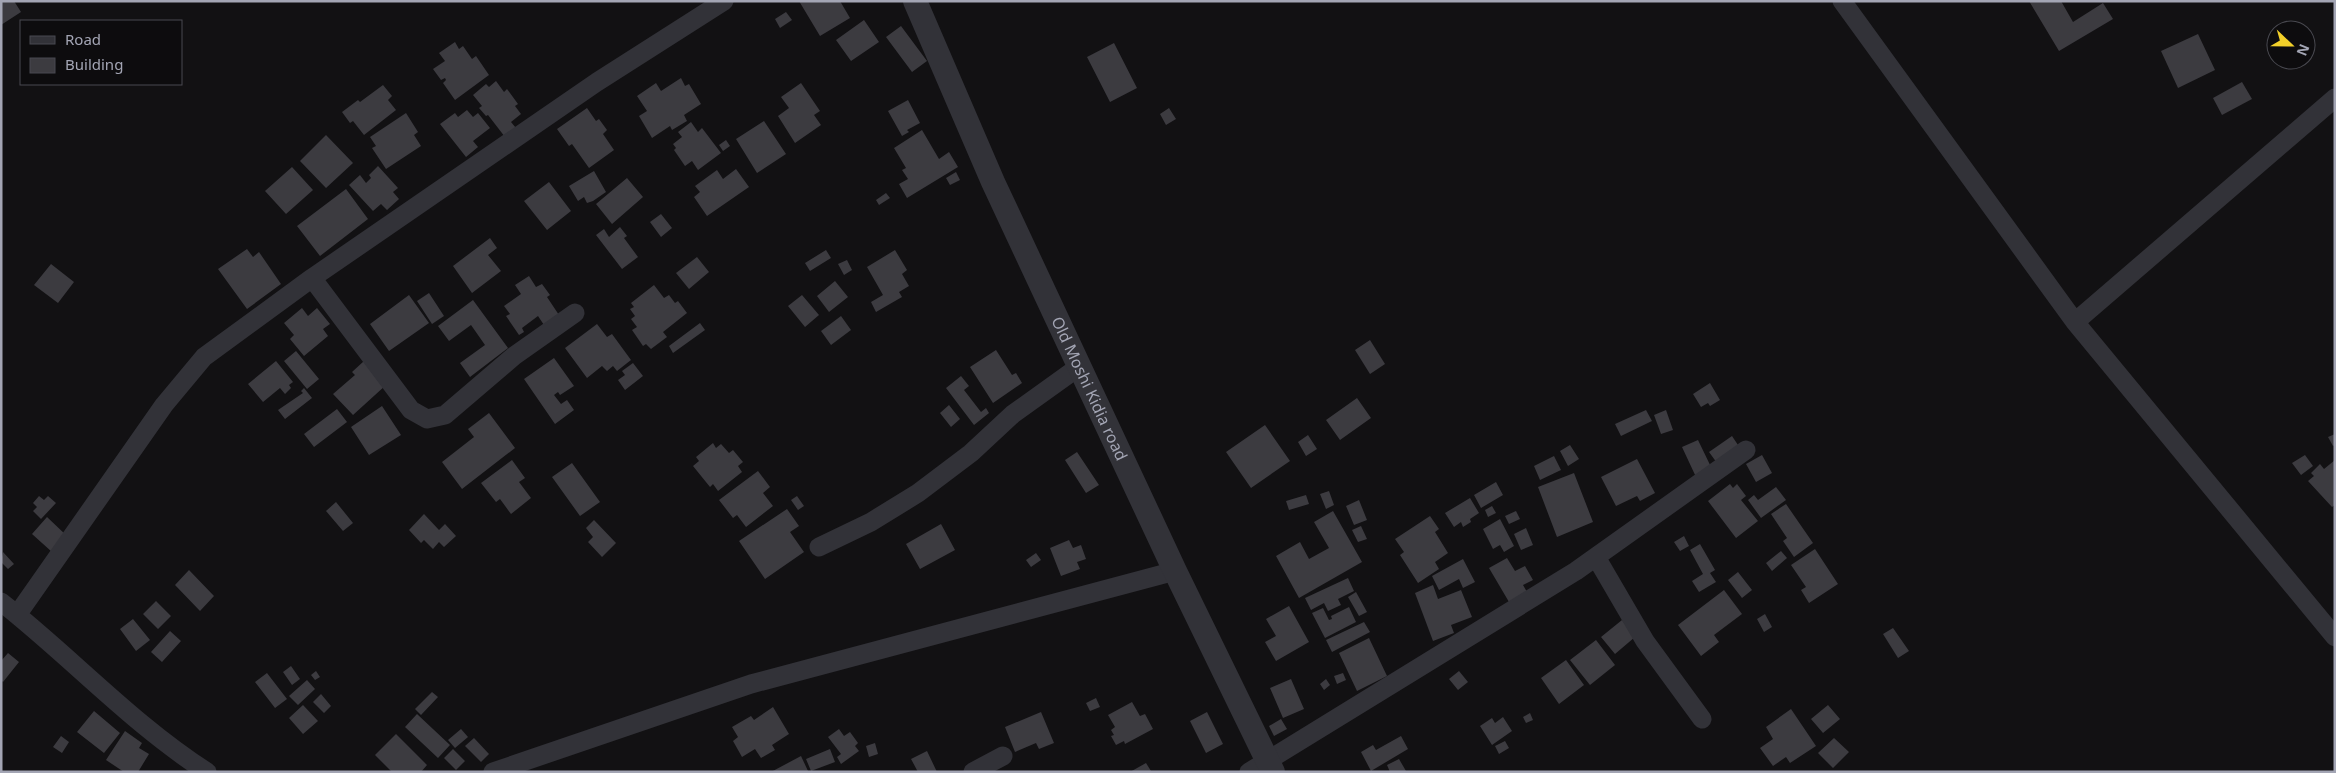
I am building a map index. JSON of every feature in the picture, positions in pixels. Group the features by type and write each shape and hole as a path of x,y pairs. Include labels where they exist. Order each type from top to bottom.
{"street":[{"path":"17,615 164,405 204,357 312,278 596,82 724,1"},
{"name":"Old Moshi Kidia road","path":"915,1 993,182 1175,571 1263,768"},
{"path":"1842,1 2075,322 2335,636"},
{"path":"2075,322 2335,98"},
{"path":"312,278 410,410 427,418 445,415 514,356 575,313"},
{"path":"819,547 871,522 918,493 971,453 1013,414 1080,366"},
{"path":"1263,768 1596,557 1746,450"},
{"path":"1596,557 1646,641 1702,719"},
{"path":"493,772 751,684 1175,571"},
{"path":"1,602 186,759 207,772"},
{"path":"973,772 1003,756"}],"building":[{"path":"1,1 14,1 21,12 1,25"},
{"path":"799,1 840,1 850,18 820,36"},
{"path":"2029,1 2061,1 2073,22 2103,3 2113,19 2059,51"},
{"path":"786,12 792,20 780,28 775,19"},
{"path":"864,20 879,42 851,61 836,40"},
{"path":"901,26 927,61 912,72 886,37"},
{"path":"2198,34 2215,70 2178,88 2161,51"},
{"path":"455,42 459,49 463,46 472,59 476,56 489,75 455,100 443,83 446,80 445,78 441,80 433,69 445,61 439,53"},
{"path":"1114,43 1137,88 1110,102 1087,57"},
{"path":"681,78 685,86 689,84 701,104 684,115 687,121 672,130 670,126 652,138 639,116 647,111 637,96 656,83 661,91"},
{"path":"496,81 504,92 507,89 518,104 515,106 521,114 511,122 516,128 505,137 488,115 486,116 479,108 482,106 473,95 486,84 489,87"},
{"path":"2242,82 2252,99 2222,115 2213,98"},
{"path":"801,83 820,111 814,115 821,125 795,143 778,116 789,108 781,97"},
{"path":"383,85 392,96 388,100 396,110 364,135 353,121 350,123 342,112 358,100 360,102"},
{"path":"908,100 920,123 907,130 909,132 902,136 888,111"},
{"path":"587,108 596,121 599,119 607,130 603,134 614,150 589,168 572,144 569,146 557,129"},
{"path":"1169,108 1176,119 1166,125 1160,114"},
{"path":"467,110 473,117 478,113 490,128 473,141 478,147 466,157 440,124 455,113 458,117"},
{"path":"406,113 418,132 414,135 421,146 386,169 372,148 376,146 370,137"},
{"path":"764,121 786,154 757,173 736,139"},
{"path":"691,122 698,132 702,128 721,153 698,170 692,161 685,166 674,150 676,148 673,144 682,137 678,132"},
{"path":"922,130 939,159 949,152 958,167 907,198 899,184 908,179 902,170 906,168 894,148"},
{"path":"326,135 353,163 326,188 300,161"},
{"path":"726,140 730,146 723,151 719,145"},
{"path":"378,166 398,188 393,192 399,199 387,210 381,204 373,211 349,185 360,175 366,183 371,178 369,175"},
{"path":"292,167 313,190 286,214 265,191"},
{"path":"736,169 749,187 707,216 694,197 700,192 695,186 717,170 723,179"},
{"path":"594,171 606,192 587,203 584,197 578,201 569,186"},
{"path":"956,172 960,180 950,185 946,178"},
{"path":"627,178 643,197 612,224 596,204"},
{"path":"549,182 571,211 547,230 524,201"},
{"path":"346,189 368,219 320,256 297,226"},
{"path":"886,193 890,198 879,205 876,200"},
{"path":"661,214 672,228 661,237 650,222"},
{"path":"620,227 627,236 624,238 638,257 622,269 596,235 604,229 609,237"},
{"path":"490,238 497,248 488,255 501,271 472,293 453,266"},
{"path":"247,249 253,257 259,252 281,284 247,309 218,269"},
{"path":"826,250 831,258 810,271 805,263"},
{"path":"895,250 907,270 902,274 909,286 899,292 902,297 876,312 871,302 883,295 867,267"},
{"path":"697,257 709,272 689,289 676,273"},
{"path":"847,260 852,270 844,275 838,264"},
{"path":"51,264 74,282 58,303 34,285"},
{"path":"529,276 536,287 542,284 550,295 547,297 559,315 544,325 538,316 522,328 524,332 519,335 506,316 510,314 504,306 521,294 515,285"},
{"path":"835,281 848,297 829,312 817,296"},
{"path":"654,285 664,298 669,295 675,303 678,301 687,313 663,332 667,337 651,349 646,344 643,346 632,330 637,327 631,319 635,316 630,309 634,307 631,303"},
{"path":"429,293 444,316 432,324 417,301"},
{"path":"409,295 429,323 389,351 370,324"},
{"path":"802,295 819,315 805,327 788,306"},
{"path":"473,300 508,348 470,377 460,363 485,345 471,325 449,341 438,326"},
{"path":"302,308 308,316 317,308 330,324 323,329 328,336 304,356 290,339 294,335 284,323"},
{"path":"841,316 851,330 831,345 821,331"},
{"path":"700,323 705,330 673,353 669,346"},
{"path":"597,324 607,337 612,334 631,360 617,371 613,366 607,371 602,366 587,378 565,348"},
{"path":"1370,340 1385,364 1370,374 1355,350"},
{"path":"996,350 1012,375 1016,373 1022,383 993,403 970,367"},
{"path":"296,351 319,379 307,389 284,361"},
{"path":"554,358 574,386 560,395 558,392 554,395 561,404 567,400 574,410 555,424 524,379"},
{"path":"276,361 293,382 289,385 291,388 285,394 280,388 263,402 248,384"},
{"path":"364,361 386,385 353,415 333,394 355,375 352,372"},
{"path":"633,363 643,376 625,390 618,380 625,375 622,371"},
{"path":"961,376 969,386 964,390 981,412 986,408 989,413 974,425 946,388"},
{"path":"1710,383 1720,400 1710,406 1708,403 1701,407 1693,394"},
{"path":"304,388 312,398 285,419 278,410 303,393 301,391"},
{"path":"1357,398 1371,418 1340,440 1326,420"},
{"path":"949,405 960,419 951,427 940,413"},
{"path":"382,406 401,435 369,455 351,427"},
{"path":"337,409 347,422 314,447 304,434"},
{"path":"1646,410 1652,421 1621,436 1615,424"},
{"path":"1666,410 1673,430 1661,434 1654,415"},
{"path":"489,413 515,448 462,489 442,462 474,437 468,429"},
{"path":"1265,425 1290,461 1251,488 1226,452"},
{"path":"2335,434 2335,445 2333,446 2328,437"},
{"path":"1308,435 1317,449 1306,456 1298,442"},
{"path":"1732,436 1740,448 1717,463 1709,452"},
{"path":"1698,440 1712,469 1696,477 1682,447"},
{"path":"713,443 716,448 721,444 729,453 733,450 743,462 738,466 742,472 718,491 713,484 710,487 693,466 699,461 696,457"},
{"path":"1570,445 1579,459 1568,466 1560,451"},
{"path":"1077,452 1099,485 1086,493 1065,460"},
{"path":"1762,455 1772,473 1756,482 1746,464"},
{"path":"2305,455 2313,466 2301,475 2292,463"},
{"path":"1554,456 1561,470 1540,480 1534,466"},
{"path":"1637,459 1655,493 1640,501 1637,496 1616,506 1601,477"},
{"path":"512,460 525,478 519,482 531,498 511,514 500,499 496,502 481,483"},
{"path":"2335,460 2335,505 2332,507 2308,481 2314,476 2311,473 2320,464 2324,469"},
{"path":"572,463 600,502 580,516 552,477"},
{"path":"758,471 770,487 763,493 773,506 746,527 737,515 733,518 719,500"},
{"path":"1574,473 1593,522 1557,537 1538,487"},
{"path":"1496,482 1503,495 1481,508 1474,495"},
{"path":"1730,484 1733,488 1737,484 1746,496 1741,500 1758,521 1736,538 1708,501"},
{"path":"1776,487 1786,500 1761,518 1748,500 1754,495 1758,500"},
{"path":"1329,491 1334,505 1326,509 1320,494"},
{"path":"1306,495 1309,504 1289,510 1286,501"},
{"path":"39,496 44,500 48,496 56,503 41,519 33,511 37,507 33,503"},
{"path":"797,496 804,506 798,510 791,500"},
{"path":"1470,498 1479,513 1470,519 1471,522 1463,527 1461,522 1454,527 1445,513"},
{"path":"1359,500 1367,520 1354,525 1346,506"},
{"path":"336,502 353,523 343,531 326,511"},
{"path":"1786,504 1813,543 1794,557 1783,541 1787,538 1771,514"},
{"path":"1492,506 1496,513 1488,517 1485,510"},
{"path":"787,509 799,526 790,532 804,552 765,579 739,541"},
{"path":"1333,511 1362,562 1299,598 1276,556 1300,542 1309,559 1329,548 1314,522"},
{"path":"1516,511 1520,519 1509,524 1505,516"},
{"path":"424,514 439,530 445,524 456,536 444,547 439,542 433,549 424,540 421,543 409,530"},
{"path":"1430,516 1439,529 1435,532 1448,553 1435,562 1439,569 1418,583 1400,555 1404,552 1395,539"},
{"path":"47,517 67,536 52,552 32,534"},
{"path":"1500,519 1514,546 1504,552 1500,545 1493,549 1483,529"},
{"path":"594,520 616,543 602,557 588,542 593,537 586,528"},
{"path":"941,524 955,550 920,569 906,544"},
{"path":"1361,526 1367,539 1358,542 1352,530"},
{"path":"1526,528 1533,545 1521,550 1514,534"},
{"path":"1684,536 1689,546 1680,551 1674,542"},
{"path":"1069,540 1073,548 1081,545 1086,559 1077,562 1080,569 1061,576 1050,548"},
{"path":"1700,544 1715,570 1710,573 1716,582 1699,592 1692,581 1703,574 1690,550"},
{"path":"1815,549 1838,584 1809,603 1801,590 1806,587 1791,565"},
{"path":"1781,551 1787,558 1772,571 1766,563"},
{"path":"3,552 14,564 8,569 1,562"},
{"path":"1036,553 1041,560 1031,567 1026,560"},
{"path":"1507,558 1515,571 1525,566 1533,580 1523,585 1527,592 1509,602 1489,568"},
{"path":"1463,559 1475,582 1463,588 1459,579 1439,590 1432,576"},
{"path":"189,570 214,596 200,611 175,585"},
{"path":"1738,572 1752,590 1742,598 1728,580"},
{"path":"1348,578 1354,591 1338,599 1341,605 1328,611 1324,603 1311,610 1305,598"},
{"path":"1433,585 1438,599 1461,590 1472,617 1451,625 1454,633 1433,641 1415,593"},
{"path":"1724,590 1742,614 1714,635 1719,642 1701,656 1678,625"},
{"path":"1356,592 1367,612 1359,616 1348,597"},
{"path":"156,601 171,616 158,629 143,614"},
{"path":"1289,606 1309,642 1276,661 1265,642 1276,636 1266,619"},
{"path":"1349,607 1356,622 1325,638 1312,613 1323,608 1329,620 1332,619 1331,616"},
{"path":"1765,614 1772,627 1764,632 1757,619"},
{"path":"133,619 150,640 136,651 120,629"},
{"path":"1622,620 1635,637 1615,654 1601,637"},
{"path":"1364,622 1370,632 1332,652 1326,640"},
{"path":"1893,628 1909,651 1898,658 1883,634"},
{"path":"170,631 181,641 162,662 151,652"},
{"path":"1369,638 1387,676 1357,691 1339,653"},
{"path":"1596,640 1615,665 1590,685 1570,660"},
{"path":"8,653 19,662 3,682 1,680 1,661"},
{"path":"1566,660 1584,685 1559,704 1541,678"},
{"path":"291,666 300,679 292,685 283,672"},
{"path":"316,671 320,677 315,680 311,675"},
{"path":"1459,671 1468,682 1458,690 1449,679"},
{"path":"267,673 287,699 275,708 255,682"},
{"path":"1343,673 1346,680 1337,684 1334,676"},
{"path":"1291,679 1304,709 1283,718 1270,688"},
{"path":"1326,679 1330,685 1324,690 1320,684"},
{"path":"307,680 315,689 298,705 289,696"},
{"path":"432,692 438,697 421,715 415,709"},
{"path":"321,694 331,706 324,713 313,702"},
{"path":"1096,698 1100,707 1090,711 1086,703"},
{"path":"1132,702 1140,716 1145,714 1153,729 1125,744 1124,741 1116,745 1111,736 1114,735 1111,730 1115,727 1108,715"},
{"path":"303,705 318,721 303,734 289,718"},
{"path":"1828,705 1840,719 1823,733 1811,719"},
{"path":"773,707 789,734 772,745 775,750 761,758 755,749 742,757 733,741 738,737 732,727 751,716 754,720"},
{"path":"1791,709 1816,746 1790,763 1786,757 1773,766 1760,748 1773,739 1766,727"},
{"path":"94,711 120,733 104,753 77,732"},
{"path":"1041,712 1054,743 1039,749 1036,743 1015,752 1005,727"},
{"path":"1207,712 1223,744 1206,753 1190,721"},
{"path":"1530,713 1533,720 1526,723 1523,717"},
{"path":"417,714 450,745 438,758 405,727"},
{"path":"1503,717 1512,731 1492,745 1480,726 1492,718 1495,723"},
{"path":"1281,719 1287,729 1274,736 1269,726"},
{"path":"461,729 468,737 455,748 448,740"},
{"path":"839,729 844,736 850,732 858,743 855,746 859,751 841,764 837,757 841,754 828,737"},
{"path":"125,731 142,743 139,748 149,754 138,772 124,772 106,760"},
{"path":"396,734 427,765 421,772 392,772 375,755"},
{"path":"61,736 69,742 62,753 53,747"},
{"path":"1401,736 1408,749 1371,771 1361,752 1373,745 1376,750"},
{"path":"474,738 489,754 481,762 465,746"},
{"path":"1834,738 1849,752 1833,768 1818,753"},
{"path":"1505,741 1509,748 1499,754 1495,746"},
{"path":"875,743 878,754 869,757 866,746"},
{"path":"453,749 465,761 456,770 444,758"},
{"path":"830,749 835,762 811,771 806,759"},
{"path":"927,751 937,772 918,772 911,759"},
{"path":"801,756 808,771 771,772"},
{"path":"1399,759 1406,771 1390,772 1387,765"},
{"path":"1146,763 1151,771 1130,772"}]}
